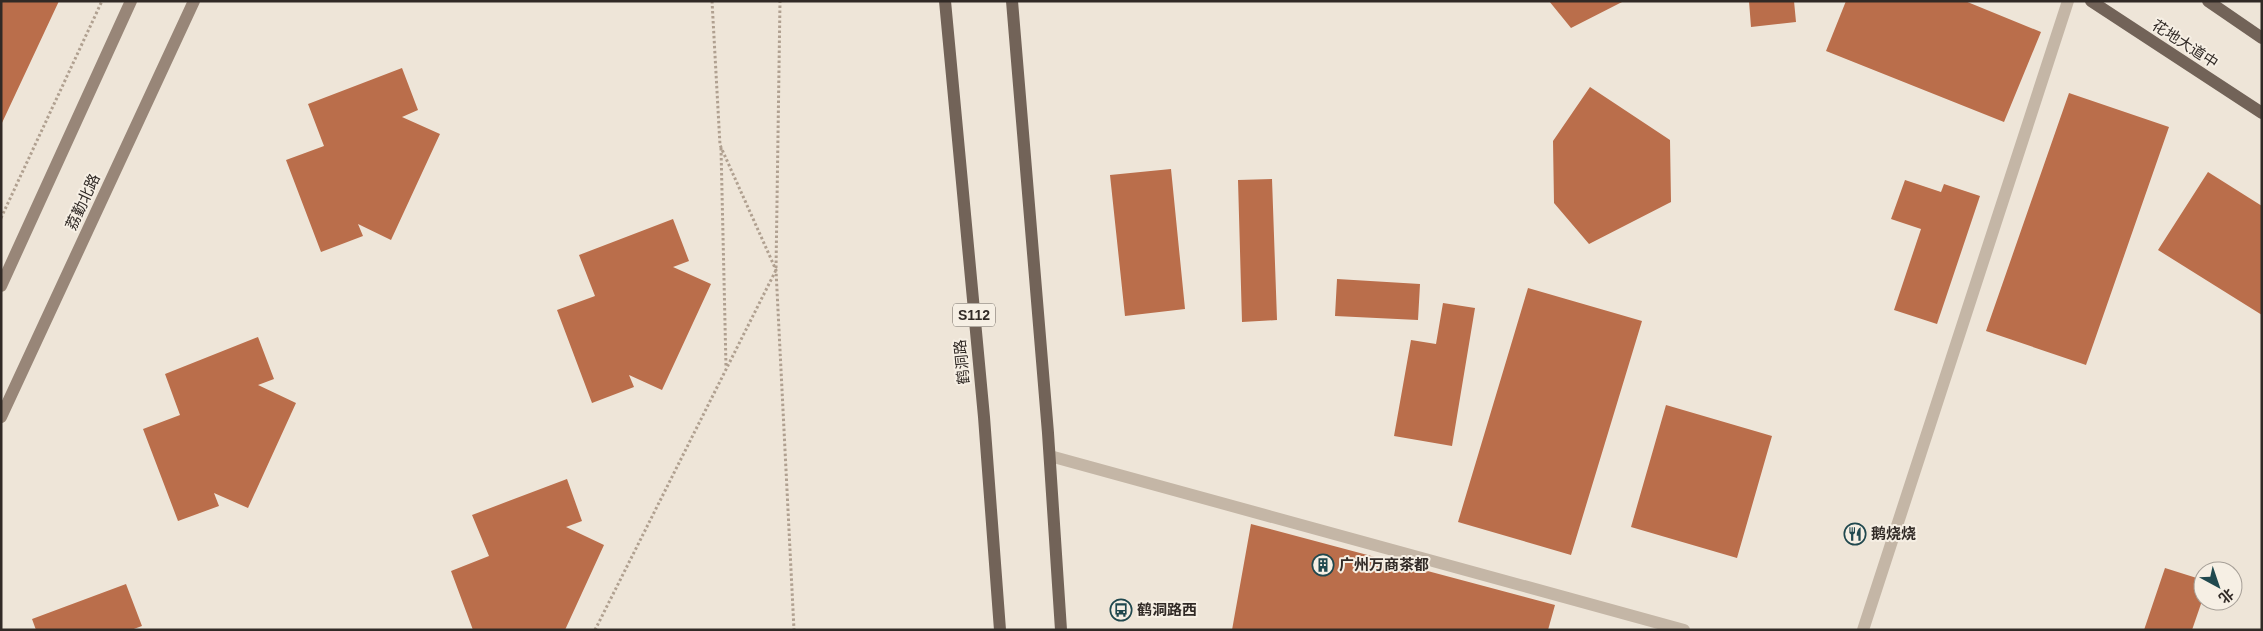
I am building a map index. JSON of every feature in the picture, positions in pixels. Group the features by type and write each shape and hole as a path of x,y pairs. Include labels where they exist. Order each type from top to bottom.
{"main road":[{"path":"1,286 132,1"},
{"name":"荔勤北路","path":"1,417 194,1"},
{"name":"鹤洞路","path":"945,1 984,417 1000,630"},
{"path":"1012,1 1050,456 1062,630"},
{"name":"花地大道中","path":"2091,1 2262,113"},
{"path":"2208,1 2262,38"}],"street":[{"path":"1862,630 2068,1"},
{"path":"1050,456 1684,630"}],"path":[{"path":"1,218 102,1"},
{"path":"712,1 720,145 726,369"},
{"path":"780,1 776,270 794,630"},
{"path":"720,145 776,270"},
{"path":"595,630 776,270"}],"building":[{"path":"1,1 59,1 1,125"},
{"path":"1549,1 1624,1 1571,28"},
{"path":"1749,1 1794,1 1796,22 1751,27"},
{"path":"1846,1 1965,1 2041,32 2004,122 1826,51"},
{"path":"402,68 418,110 402,117 440,134 391,240 358,224 363,236 321,252 286,160 324,146 308,104"},
{"path":"1590,87 1670,140 1671,202 1589,244 1554,203 1553,141"},
{"path":"2069,93 2169,127 2086,365 1986,331"},
{"path":"1171,169 1185,309 1125,316 1110,175"},
{"path":"2208,172 2262,206 2262,315 2158,250"},
{"path":"1272,179 1277,320 1242,322 1238,180"},
{"path":"1905,180 1941,192 1944,184 1980,196 1937,324 1894,310 1921,229 1891,219"},
{"path":"673,219 689,261 673,267 711,284 662,390 629,375 634,387 592,403 557,310 595,296 579,255"},
{"path":"1337,279 1420,284 1418,320 1335,316"},
{"path":"1528,288 1642,321 1571,555 1458,522"},
{"path":"1443,303 1475,308 1452,446 1394,436 1411,340 1436,344"},
{"path":"258,337 274,379 258,385 296,403 248,508 214,493 219,506 178,521 143,429 180,415 165,374"},
{"path":"1666,405 1772,436 1737,558 1631,527"},
{"path":"567,479 582,521 566,527 604,545 565,630 473,630 451,571 489,556 472,515"},
{"name":"广州万商茶都","path":"1251,524 1555,605 1548,630 1232,630"},
{"path":"2165,568 2193,577 2193,611 2199,611 2192,630 2144,630"},
{"path":"126,584 142,626 131,630 36,630 32,619"}],"place":[{"name":"鹅烧烧","path":"1855,534"},
{"name":"广州万商茶都","path":"1323,565"},
{"name":"鹤洞路西","path":"1121,610"}]}
